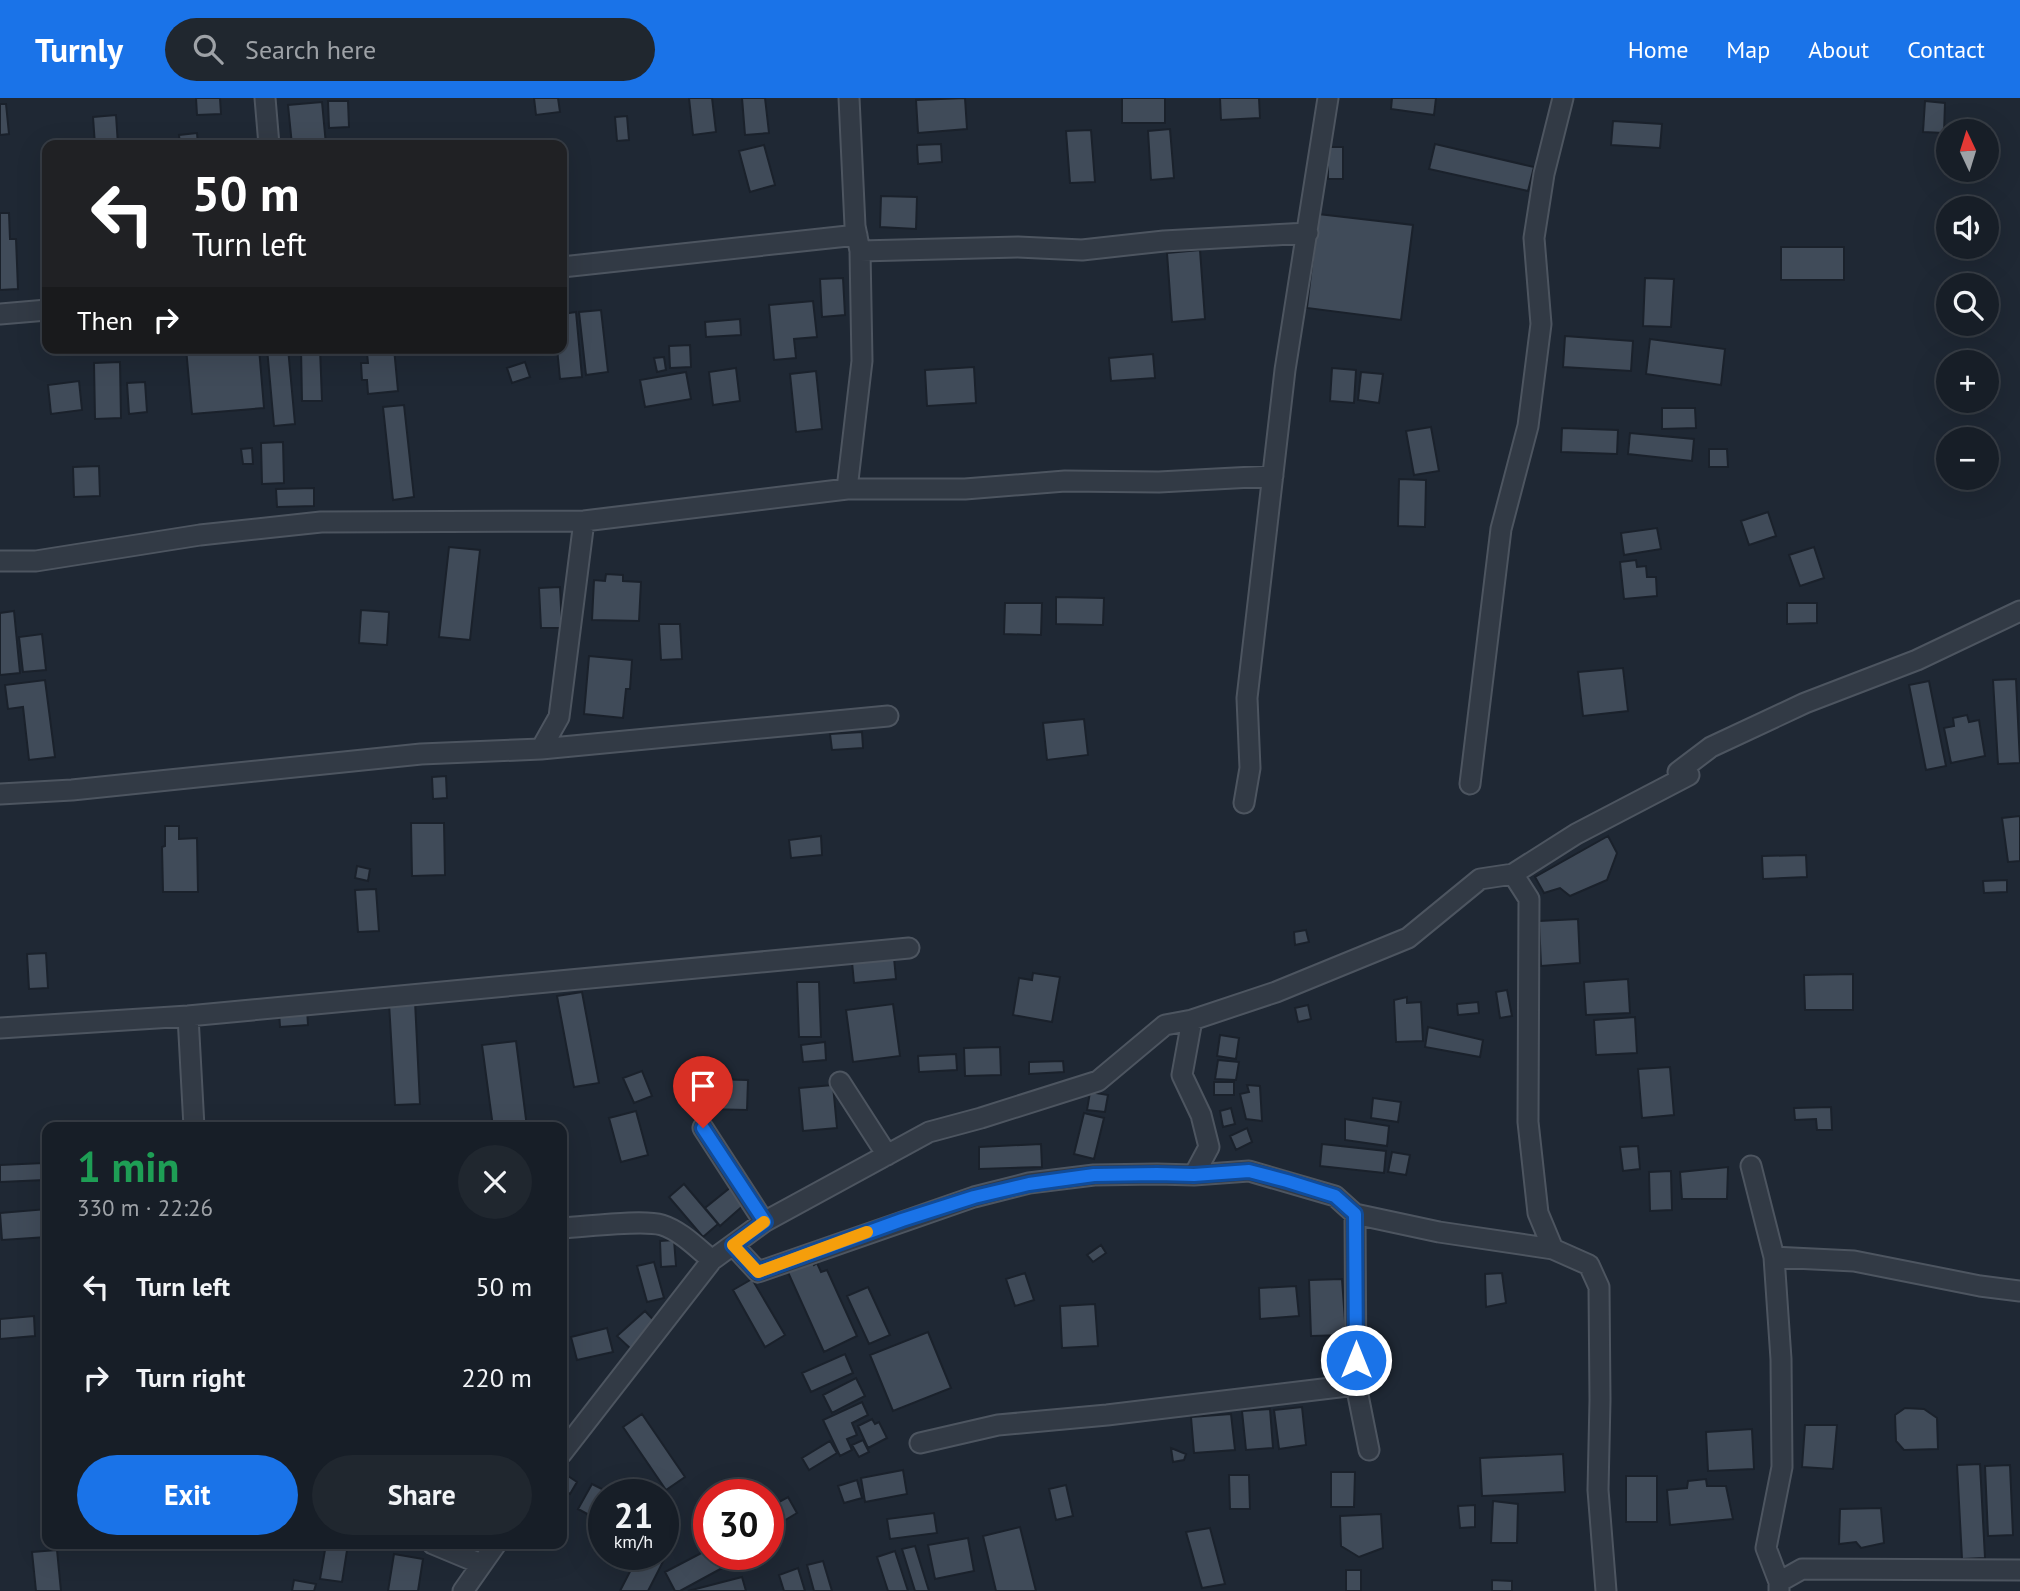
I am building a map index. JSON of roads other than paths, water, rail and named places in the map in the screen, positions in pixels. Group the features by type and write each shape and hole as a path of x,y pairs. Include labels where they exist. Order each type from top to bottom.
{"street":[{"path":"265,98 269,140"},
{"path":"847,489 862,361 849,98"},
{"path":"1244,803 1250,768 1247,698 1285,370 1328,98"},
{"path":"1470,784 1501,529 1528,426 1541,324 1534,238 1544,174 1563,98"},
{"path":"567,267 858,243 1082,250 1164,241 1308,233"},
{"path":"0,314 42,310"},
{"path":"0,561 36,561 200,535 321,522 584,521 847,489 965,489 1065,481 1160,482 1273,476"},
{"path":"541,749 559,717 584,521"},
{"path":"567,1447 712,1260 765,1222 929,1132 1098,1082 1165,1025 1192,1020 1276,992 1408,938 1480,879 1513,874 1576,834 1684,774 1711,747 1805,703 1917,660 2020,611"},
{"path":"0,794 72,790 422,754 541,749 888,716"},
{"path":"1513,874 1529,899 1528,1122 1538,1213 1553,1249"},
{"path":"0,1028 188,1016 909,948"},
{"path":"188,1016 194,1122"},
{"path":"1192,1020 1182,1075 1201,1115 1209,1147 1194,1175"},
{"path":"840,1082 887,1155"},
{"path":"703,1128 765,1222"},
{"path":"1751,1166 1774,1257 1780,1359 1782,1467 1766,1548 1779,1587 1802,1570 2020,1570"},
{"path":"733,1245 758,1272 902,1220 974,1197 1029,1184 1094,1175 1194,1175 1249,1171 1335,1196 1355,1214 1439,1232 1553,1249 1589,1265 1599,1287 1598,1490 1606,1591"},
{"path":"1355,1214 1356,1385 1369,1450"},
{"path":"567,1228 662,1225 681,1235 712,1260"},
{"path":"1774,1257 1854,1261 1980,1286 2020,1291"},
{"path":"920,1443 998,1425 1107,1415 1356,1385"},
{"path":"445,1549 481,1564"},
{"path":"463,1591 492,1549"}]}
